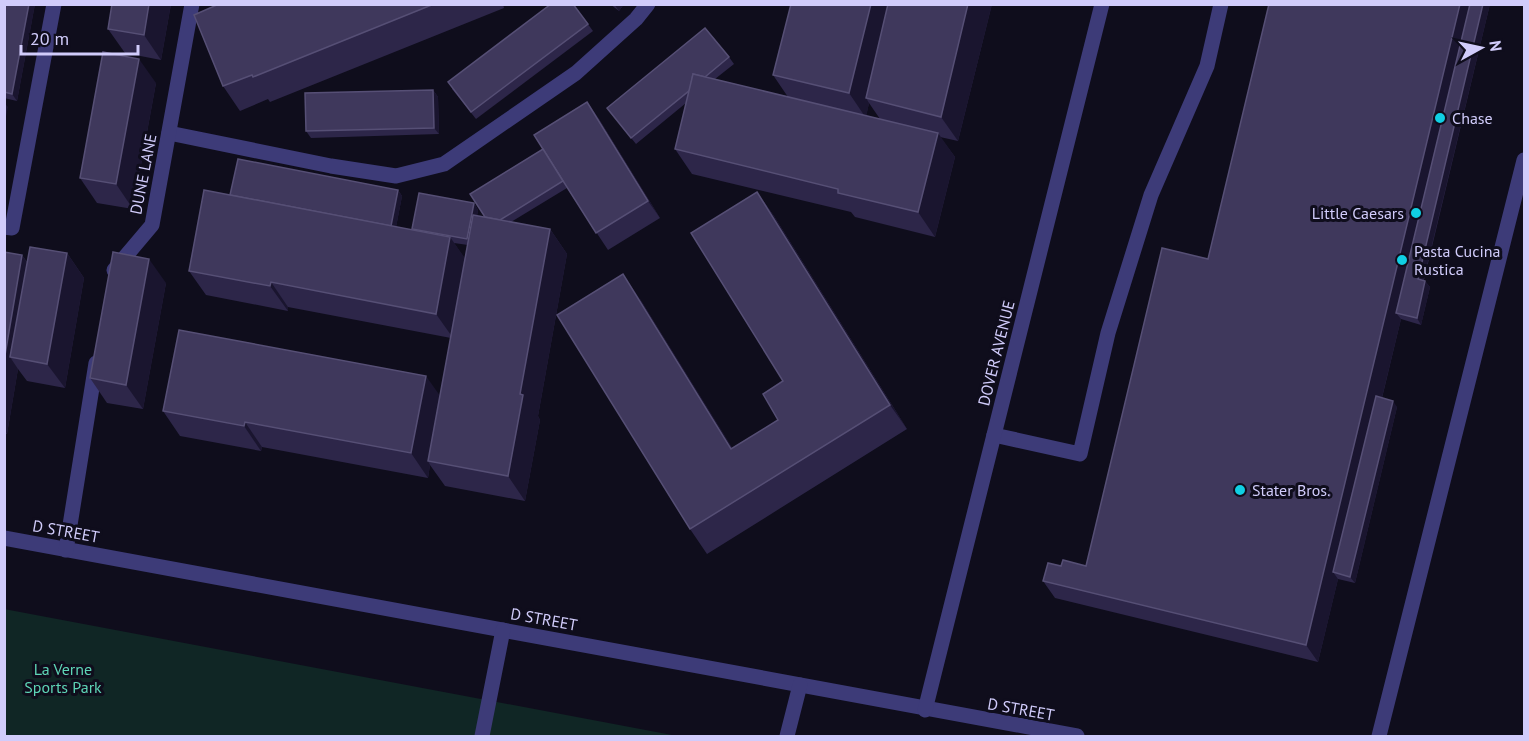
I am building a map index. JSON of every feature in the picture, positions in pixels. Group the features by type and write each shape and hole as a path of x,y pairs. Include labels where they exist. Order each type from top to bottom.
{"street":[{"path":"4,226 12,228 54,4"},
{"name":"DUNE LANE","path":"108,286 110,275 152,225 192,4"},
{"path":"169,133 331,166 396,176 444,164 576,73 636,19 648,4"},
{"name":"DOVER AVENUE","path":"925,710 1102,4"},
{"path":"994,435 1080,454 1108,333 1151,195 1207,66 1221,4"},
{"path":"1379,736 1524,160"},
{"path":"66,550 99,344"},
{"name":"D STREET","path":"4,538 800,685 1052,734 1077,736"},
{"path":"482,736 503,630"},
{"path":"787,736 800,685"}],"green space":[{"name":"La Verne Sports Park","path":"4,609 672,735 673,736 5,736"}],"building":[{"path":"4,4 29,4 12,94 4,92"},
{"path":"112,4 149,4 144,35 108,29"},
{"path":"219,4 434,4 253,77 252,75 223,86 194,15"},
{"path":"551,4 573,4 588,24 471,112 448,82"},
{"path":"791,4 871,4 849,93 773,75"},
{"path":"888,4 968,4 941,117 866,98"},
{"path":"1269,4 1460,4 1306,645 1043,581 1048,563 1061,566 1063,560 1086,566 1162,248 1208,259"},
{"path":"1470,4 1483,4 1418,279 1425,281 1417,318 1396,313"},
{"path":"705,28 729,57 705,77 693,74 690,90 631,138 607,108"},
{"path":"103,52 139,59 116,184 80,178"},
{"path":"693,74 938,133 918,212 838,193 838,189 675,149"},
{"path":"433,90 434,128 306,131 305,93"},
{"path":"587,102 648,201 596,233 534,135"},
{"path":"543,149 563,181 500,220 485,217 470,194"},
{"path":"238,159 398,190 391,226 230,195"},
{"path":"204,190 450,237 436,314 271,282 270,286 189,271"},
{"path":"757,192 890,405 690,529 557,315 623,274 731,449 778,420 763,394 783,381 691,233"},
{"path":"419,193 474,203 467,239 412,229"},
{"path":"473,215 550,229 520,394 523,395 508,476 428,461"},
{"path":"30,247 67,253 47,364 10,357"},
{"path":"4,252 22,255 4,361"},
{"path":"113,252 149,259 126,385 90,378"},
{"path":"179,330 426,376 411,453 245,422 244,426 163,411"},
{"path":"1376,396 1393,401 1350,577 1333,572"}],"place":[{"name":"Chase","path":"1440,118"},
{"name":"Little Caesars","path":"1416,213"},
{"name":"Pasta Cucina Rustica","path":"1402,260"},
{"name":"Stater Bros.","path":"1240,490"}]}
